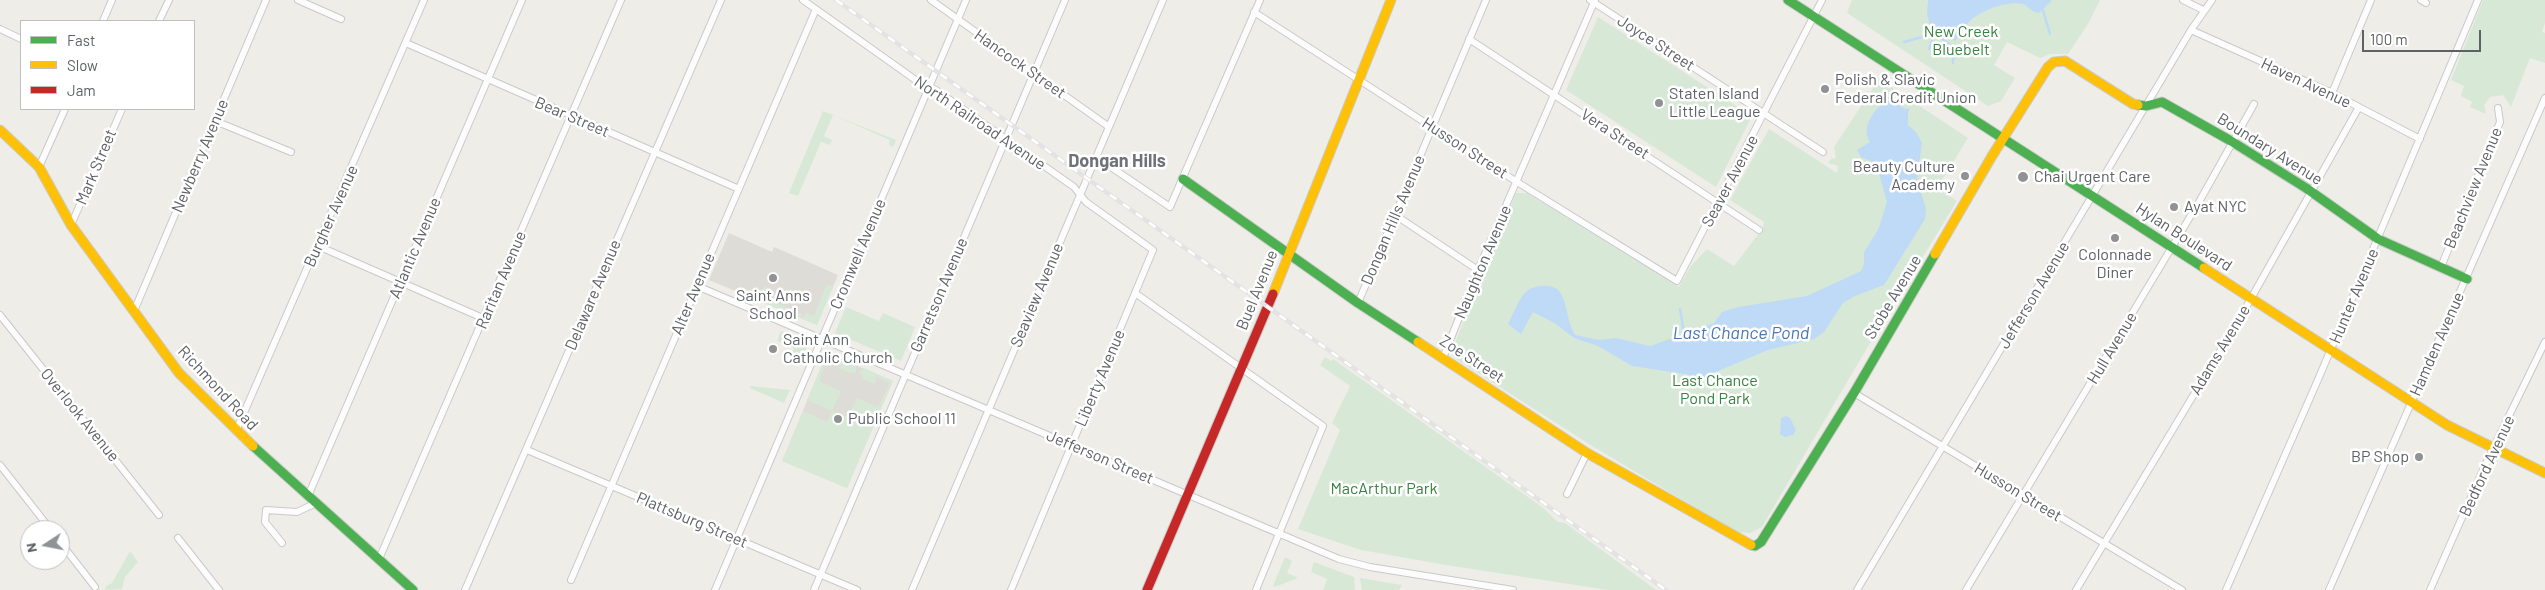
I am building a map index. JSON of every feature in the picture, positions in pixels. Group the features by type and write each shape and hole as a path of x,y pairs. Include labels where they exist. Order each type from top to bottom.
{"street":[{"path":"103,20 112,0"},
{"path":"160,20 169,0"},
{"name":"Newberry Avenue","path":"134,311 266,0"},
{"path":"298,0 341,19"},
{"name":"Burgher Avenue","path":"236,431 424,0"},
{"name":"Atlantic Avenue","path":"308,496 522,0"},
{"name":"Raritan Avenue","path":"380,559 621,0"},
{"name":"Delaware Avenue","path":"465,590 721,0"},
{"name":"North Railroad Avenue","path":"803,0 917,81 929,87 1074,187 1086,202 1153,250"},
{"name":"Hancock Street","path":"931,0 1109,127"},
{"name":"Cromwell Avenue","path":"715,590 966,0"},
{"name":"Garretson Avenue","path":"814,590 1065,0"},
{"name":"Seaview Avenue","path":"912,590 1163,0"},
{"path":"1096,157 1170,207 1260,0"},
{"name":"Buel Avenue","path":"1147,590 1241,368 1392,0"},
{"name":"Dongan Hills Avenue","path":"1358,303 1486,0"},
{"name":"Hylan Boulevard","path":"1788,0 2411,402 2466,436 2545,473"},
{"name":"Seaver Avenue","path":"1677,281 1822,0"},
{"path":"2183,0 2203,10"},
{"name":"Jefferson Avenue","path":"1857,590 2203,10 2212,0"},
{"path":"2332,93 2371,0"},
{"name":"Hunter Avenue","path":"2226,590 2331,350 2478,0"},
{"name":"Naughton Avenue","path":"1443,358 1478,270 1555,94 1593,1"},
{"name":"Joyce Street","path":"1593,1 1823,152"},
{"name":"Alter Avenue","path":"571,580 816,9"},
{"name":"Husson Street","path":"1254,12 1517,182 1677,281"},
{"path":"0,30 20,39"},
{"name":"Haven Avenue","path":"2191,30 2332,93 2420,139"},
{"name":"Vera Street","path":"1469,39 1759,230"},
{"name":"Bear Street","path":"406,43 488,81 739,189"},
{"name":"Boundary Avenue","path":"2054,62 2065,61 2133,104 2146,106 2162,102 2232,142 2312,192 2378,239 2467,279"},
{"name":"Stobe Avenue","path":"1755,546 1761,542 1854,393 2003,139 2048,67 2054,62"},
{"name":"Hamden Avenue","path":"2329,590 2545,98"},
{"name":"Hull Avenue","path":"1966,590 2172,247 2254,104"},
{"name":"Adams Avenue","path":"2076,590 2251,298 2359,107"},
{"name":"Beachview Avenue","path":"2441,267 2500,122 2498,108"},
{"path":"39,167 65,110"},
{"name":"Mark Street","path":"71,225 122,110"},
{"path":"215,121 291,152"},
{"name":"Richmond Road","path":"0,130 14,140 39,167 71,225 179,373 236,431 380,559 411,590"},
{"name":"Zoe Street","path":"1183,179 1358,303 1587,453 1748,544 1755,546"},
{"path":"1395,215 1478,270"},
{"path":"318,246 485,318"},
{"name":"Liberty Avenue","path":"1011,590 1153,250"},
{"name":"Jefferson Street","path":"697,286 1187,495 1360,566 1513,590"},
{"path":"1135,293 1323,426 1256,590"},
{"name":"Overlook Avenue","path":"0,315 159,515"},
{"name":"Bedford Avenue","path":"2430,590 2493,449 2545,342"},
{"name":"Husson Street","path":"1854,393 2182,590"},
{"name":"Plattsburg Street","path":"527,450 857,590"},
{"path":"1567,494 1587,453"},
{"path":"0,465 42,520"},
{"path":"282,543 265,522 266,510 297,512 316,503"},
{"path":"178,538 219,590"},
{"path":"70,555 95,587"}],"shaded area":[{"name":"Saint Anns School","path":"729,233 772,252 774,247 838,275 817,325 709,280"},
{"name":"Public School 11","path":"827,353 893,381 847,488 782,461"}],"green space":[{"name":"New Creek Bluebelt","path":"1852,0 2100,0 2088,24 2068,54 2050,54 2040,58 2007,42 1994,65 2015,78 2001,101 1988,106 1847,13"},
{"path":"2483,0 2545,0 2545,23 2542,32 2545,33 2545,63 2530,58 2511,107 2503,95 2490,97 2484,105 2486,114 2470,107 2472,102 2461,96 2464,86 2451,80"},
{"name":"Staten Island Little League","path":"1598,17 1752,116 1716,187 1566,90"},
{"name":"Last Chance Pond Park","path":"1879,79 1968,138 1937,188 1957,201 1867,348 1762,527 1750,533 1736,532 1589,444 1453,357 1452,350 1516,193 1527,193 1679,287 1690,267 1707,249 1734,266 1763,228 1764,222 1730,200 1769,129 1837,173 1838,166 1828,163 1831,159 1836,158 1834,147"},
{"path":"823,111 896,140 893,147 889,145 890,140 833,115 824,136 832,140 830,145 821,142 798,196 789,193"},
{"path":"827,284 833,287 817,325 803,319 806,313 814,316"},
{"path":"764,286 767,288 763,297 802,314 800,318 757,300"},
{"path":"846,307 879,321 883,313 915,327 901,361 835,333"},
{"path":"781,331 809,343 803,357 792,353 794,348 777,341"},
{"path":"827,353 856,365 856,373 853,371 852,374 839,368 841,363 829,357 820,377 820,382 841,391 832,411 807,400"},
{"name":"MacArthur Park","path":"1325,357 1331,361 1333,359 1542,507 1558,522 1565,523 1656,590 1608,590 1446,565 1361,550 1298,529 1340,430 1332,423 1350,386 1320,365"},
{"name":"Public School 11","path":"864,368 893,381 847,488 782,461 803,411 827,422 832,411 848,417 857,398 878,407 890,383 877,377 874,384 862,378 863,376 859,374"},
{"path":"751,386 790,390 784,403 750,388"},
{"path":"130,551 138,562 125,577 122,589 105,590 106,586 112,583"},
{"path":"1285,557 1292,561 1287,573 1298,578 1275,587 1273,586"},
{"path":"1314,562 1354,577 1355,590 1323,590 1327,579 1311,572"},
{"path":"1360,578 1402,585 1399,590 1362,590"}],"water":[{"path":"1928,0 2052,0 2039,13 2034,12 2023,4 2016,3 1986,10 1969,22 1955,41 1930,26 1927,14"},
{"name":"Last Chance Pond","path":"1889,96 1903,108 1910,109 1908,112 1908,125 1916,132 1922,143 1917,180 1926,209 1925,219 1884,285 1855,296 1843,303 1824,332 1814,339 1768,350 1704,377 1632,366 1598,346 1574,338 1556,324 1533,312 1521,334 1508,324 1518,302 1527,291 1540,286 1549,286 1556,288 1560,292 1575,335 1599,340 1616,338 1650,346 1714,323 1722,312 1738,307 1807,296 1861,271 1864,264 1864,252 1878,230 1887,202 1876,163 1861,157 1857,150 1870,142 1867,136 1868,123 1875,111"},
{"path":"1786,416 1790,418 1796,430 1793,435 1785,437 1780,434 1781,418"}],"waterway":[{"path":"2042,7 2050,34"},
{"path":"1929,49 1937,27"},
{"path":"1904,42 1936,33 1953,48 1953,63"},
{"path":"1680,309 1684,333"}],"railway":[{"path":"836,0 1666,590"}],"traffic: fast":[{"path":"1788,0 2204,268"},
{"path":"2138,105 2146,106 2162,102 2231,141 2306,188 2378,239 2467,279"},
{"path":"1183,179 1358,303 1418,342"},
{"path":"1751,545 1755,546 1761,542 1854,393 1935,254"},
{"path":"253,446 413,590"}],"traffic: slow":[{"path":"1273,294 1391,0"},
{"path":"1935,254 1992,156 2048,67 2054,62 2065,61 2133,104 2138,105"},
{"path":"0,130 39,167 71,225 179,373 253,446"},
{"path":"2204,268 2447,425 2545,473"},
{"path":"1418,342 1587,453 1751,545"}],"traffic: jam":[{"path":"1147,590 1273,294"}],"place":[{"name":"Polish & Slavic Federal Credit Union","path":"1825,89"},
{"name":"Staten Island Little League","path":"1659,103"},
{"name":"Beauty Culture Academy","path":"1965,176"},
{"name":"Chai Urgent Care","path":"2023,177"},
{"name":"Ayat NYC","path":"2174,207"},
{"name":"Colonnade Diner","path":"2115,238"},
{"name":"Saint Anns School","path":"773,278"},
{"name":"Saint Ann Catholic Church","path":"773,349"},
{"name":"Public School 11","path":"838,419"},
{"name":"BP Shop","path":"2419,457"}],"district":[{"name":"Dongan Hills","path":"1117,161"}]}
